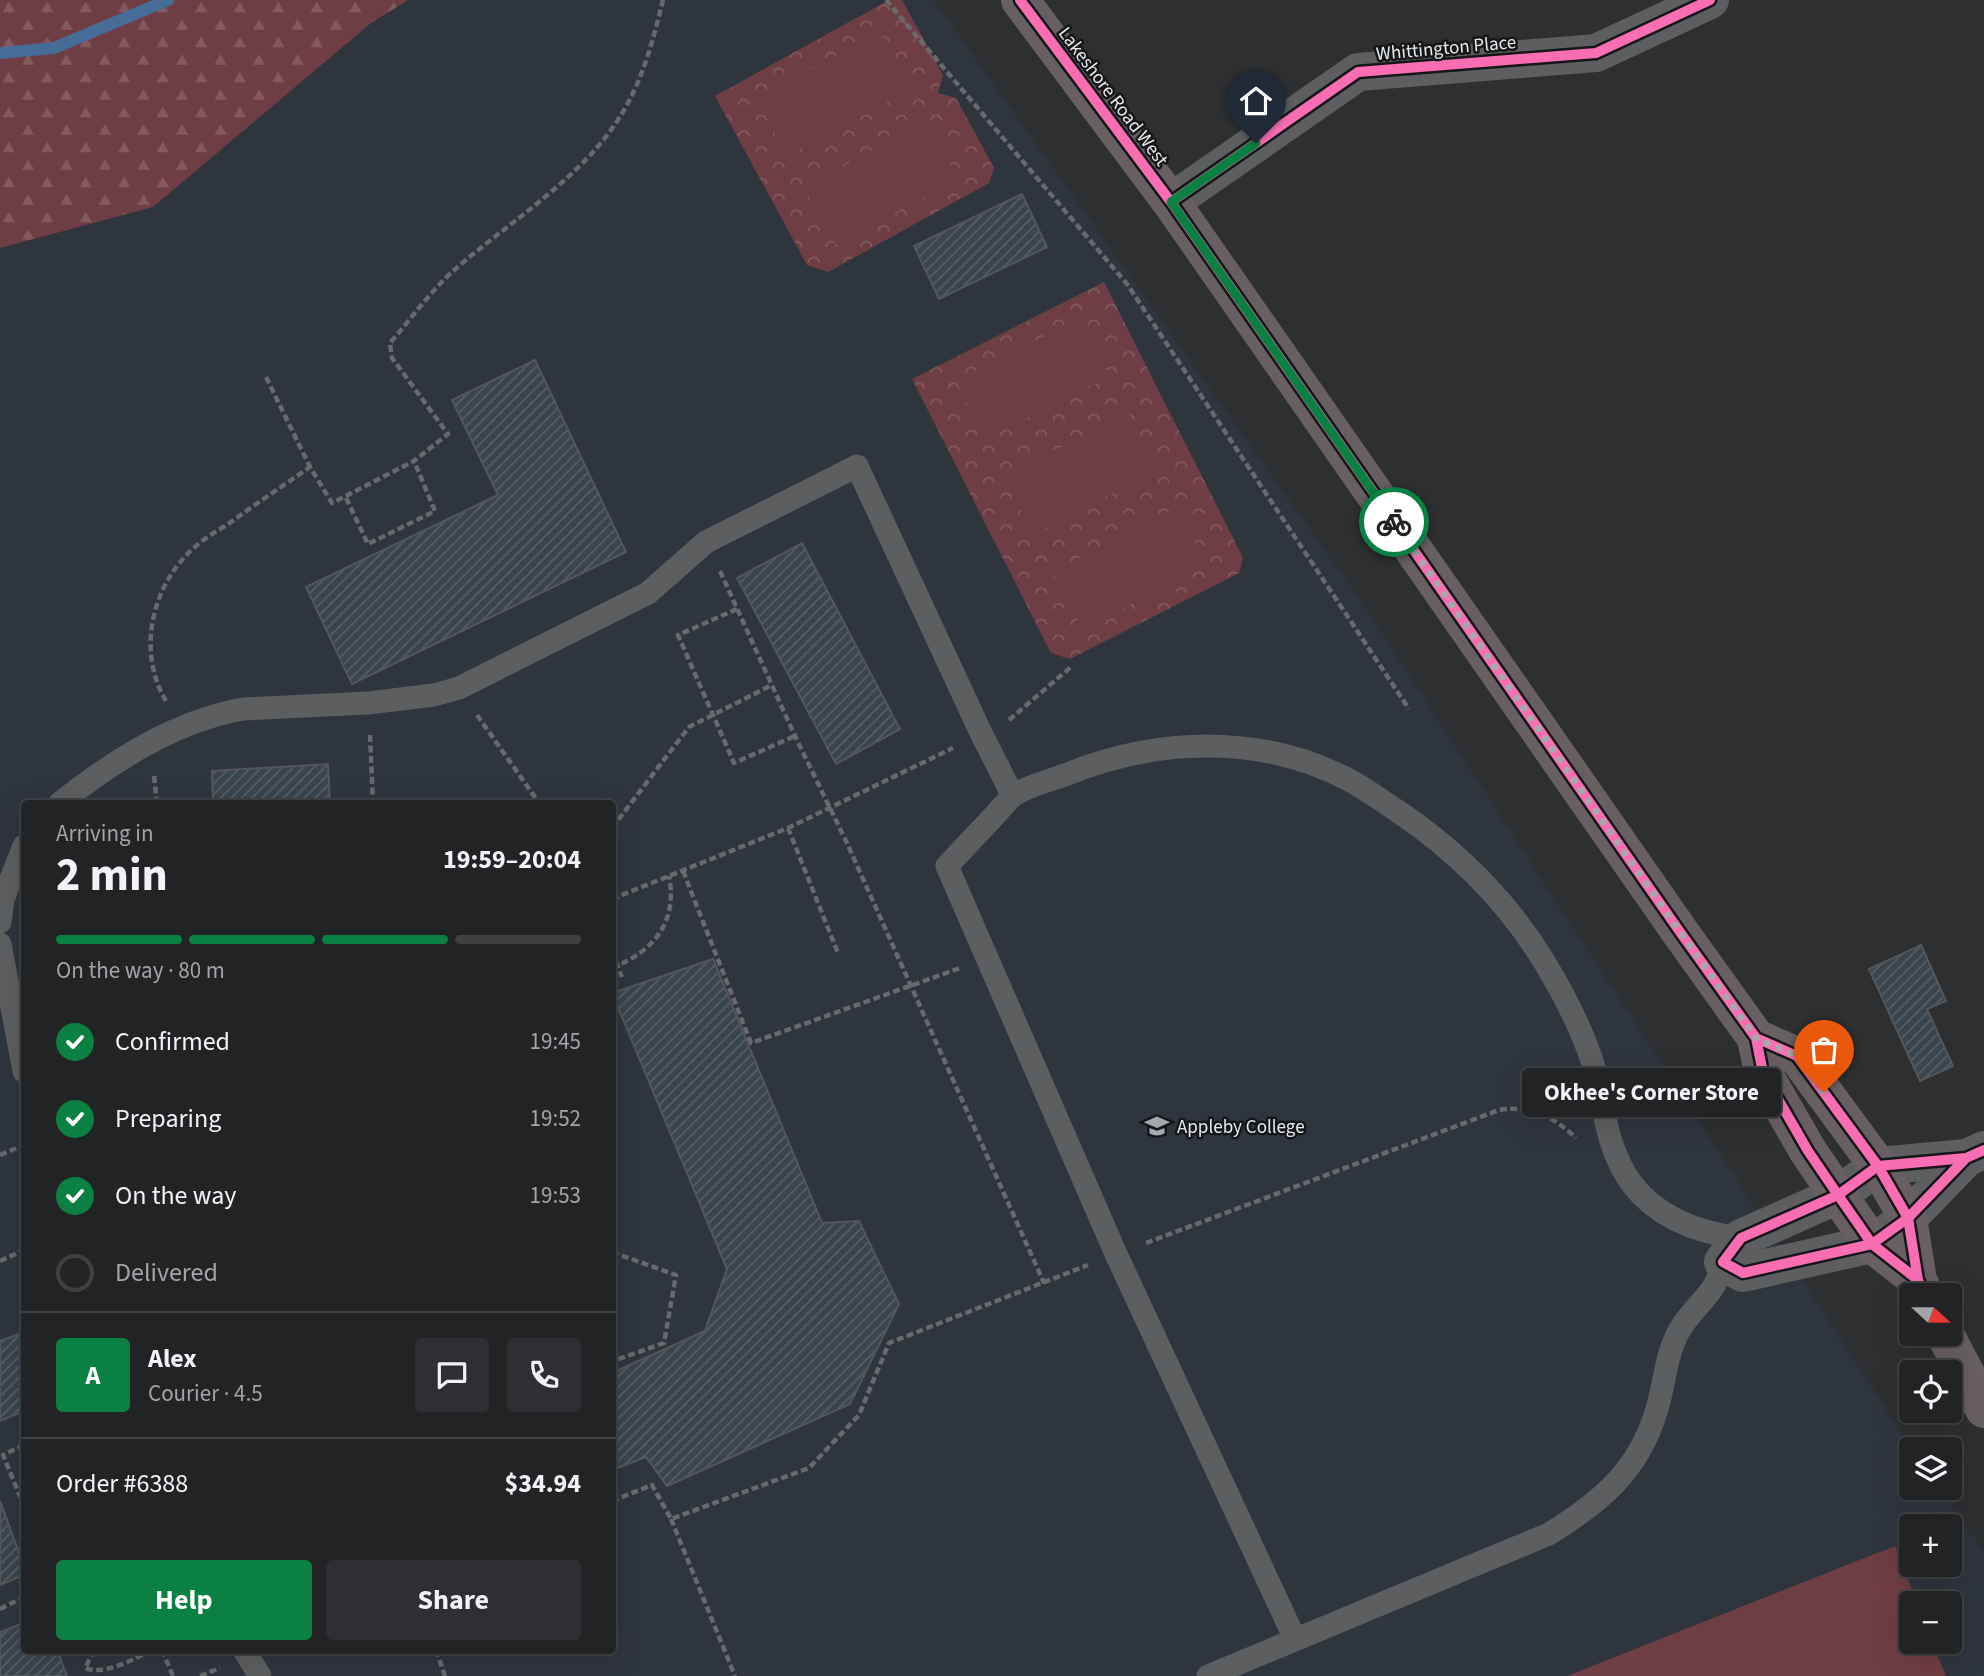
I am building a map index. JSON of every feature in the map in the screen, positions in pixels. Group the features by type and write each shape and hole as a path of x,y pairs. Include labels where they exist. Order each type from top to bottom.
{"main road":[{"name":"Lakeshore Road West","path":"1020,0 1171,202 1756,1038 1763,1073 1808,1151 1872,1244 1915,1283"},
{"name":"Lakeshore Road West","path":"1756,1038 1797,1056 1878,1166 1908,1218 1920,1283"},
{"path":"1951,1346 1984,1409"}],"street":[{"name":"Whittington Place","path":"1171,202 1358,72 1596,53 1710,0"},
{"path":"1975,1154 1908,1218 1872,1244 1743,1273 1732,1250 1838,1195 1878,1166 1975,1154"}],"lane":[{"path":"64,800 95,776 150,743 188,724 221,712 368,703 434,695 458,688 648,593 706,542 856,466 1013,796"},
{"path":"1208,1676 1549,1534 1584,1512 1619,1482 1642,1447 1656,1412 1671,1350 1679,1330 1712,1291 1732,1250 1721,1236 1690,1227 1667,1215 1647,1201 1631,1182 1607,1129 1602,1096 1582,1032 1544,962 1519,925 1495,894 1461,860 1421,827 1348,780 1322,768 1277,754 1224,745 1195,745 1139,753 1094,764 1013,796 947,866 1116,1254 1295,1639"},
{"path":"0,922 3,899 21,854"},
{"path":"0,944 21,1056"},
{"path":"246,1654 260,1676"}],"path":[{"path":"266,377 310,467 332,503 414,461 448,434 392,358 390,343 452,273 527,212 588,157 613,127 633,91 663,0"},
{"path":"886,0 1127,284 1409,709"},
{"path":"346,498 368,544 435,512 414,461"},
{"path":"168,705 153,669 149,637 154,610 177,566 195,546 310,467"},
{"path":"706,542 830,807 1044,1283"},
{"path":"737,608 678,635 734,763 795,736"},
{"path":"1009,720 1072,666"},
{"path":"616,823 689,727 772,685"},
{"path":"458,688 537,800"},
{"path":"368,703 373,800"},
{"path":"616,897 788,828 954,748"},
{"path":"153,771 157,800"},
{"path":"788,828 838,953"},
{"path":"683,871 751,1042 987,959"},
{"path":"616,967 637,957 656,940 665,923 670,904 672,891 669,876"},
{"path":"616,968 622,977"},
{"path":"0,1155 21,1146"},
{"path":"0,1261 21,1251"},
{"path":"616,1253 676,1275 664,1343 616,1360"},
{"path":"21,1446 3,1455 21,1499"},
{"path":"671,1519 735,1676"},
{"path":"0,1609 21,1598"},
{"path":"92,1654 85,1668 91,1671 105,1671 144,1654"},
{"path":"164,1654 173,1676"},
{"path":"437,1654 445,1676"}],"shaded area":[{"name":"Appleby College","path":"0,0 934,0 1361,601 1904,1437 1899,1437 1899,1500 1947,1500 1957,1514 1899,1514 1899,1577 1962,1577 1962,1521 1984,1552 1984,1676 0,1676"}],"green space":[{"path":"0,0 408,0 371,23 153,207 0,248"},
{"path":"889,0 902,0 943,75 938,93 956,98 994,168 989,183 828,272 807,265 715,96"},
{"path":"879,32 910,89 787,156 756,99"},
{"path":"927,120 958,178 836,245 804,188"},
{"path":"1104,282 1243,558 1239,573 1070,659 1051,653 912,379"},
{"path":"1080,318 1110,376 985,439 956,381"},
{"path":"1128,413 1158,470 1033,534 1004,476"},
{"path":"1177,508 1206,565 1082,629 1052,571"},
{"path":"1895,1546 1899,1556 1899,1577 1907,1577 1912,1591 1899,1591 1899,1654 1937,1654 1946,1676 1567,1676"}],"building":[{"path":"1022,194 1047,247 939,299 914,246"},
{"path":"535,360 626,552 352,684 306,587 498,495 452,400"},
{"path":"802,543 900,729 836,764 737,578"},
{"path":"328,764 330,800 213,800 212,771"},
{"path":"1921,945 1946,1001 1927,1009 1953,1066 1920,1081 1869,969"},
{"path":"713,959 822,1223 859,1221 899,1304 850,1404 667,1486 646,1457 616,1468 616,1371 705,1331 727,1269 616,1003 616,992"},
{"path":"21,1333 21,1412 0,1421 0,1341"},
{"path":"0,1501 21,1558 21,1576 0,1585"},
{"path":"21,1624 21,1654 59,1654 67,1676 0,1676 0,1632"}],"waterway":[{"path":"0,53 54,48 168,0"}],"cycle path":[{"path":"1020,0 1171,202 1756,1038 1763,1073 1808,1151 1872,1244 1918,1280"},
{"path":"1171,202 1358,72 1596,53 1710,0"},
{"path":"1756,1038 1797,1056 1878,1166 1908,1218 1919,1283"},
{"path":"1966,1158 1908,1218 1872,1244 1743,1273 1723,1262 1741,1238 1838,1195 1878,1166 1966,1158 1984,1150"}],"way so far":[{"path":"1394,522 1756,1038 1797,1056 1824,1092"}],"place":[{"name":"Okhee's Corner Store","path":"1824,1092"},
{"name":"Appleby College","path":"1157,1126"}],"route":[{"path":"1256,143 1171,202 1394,522"}]}
